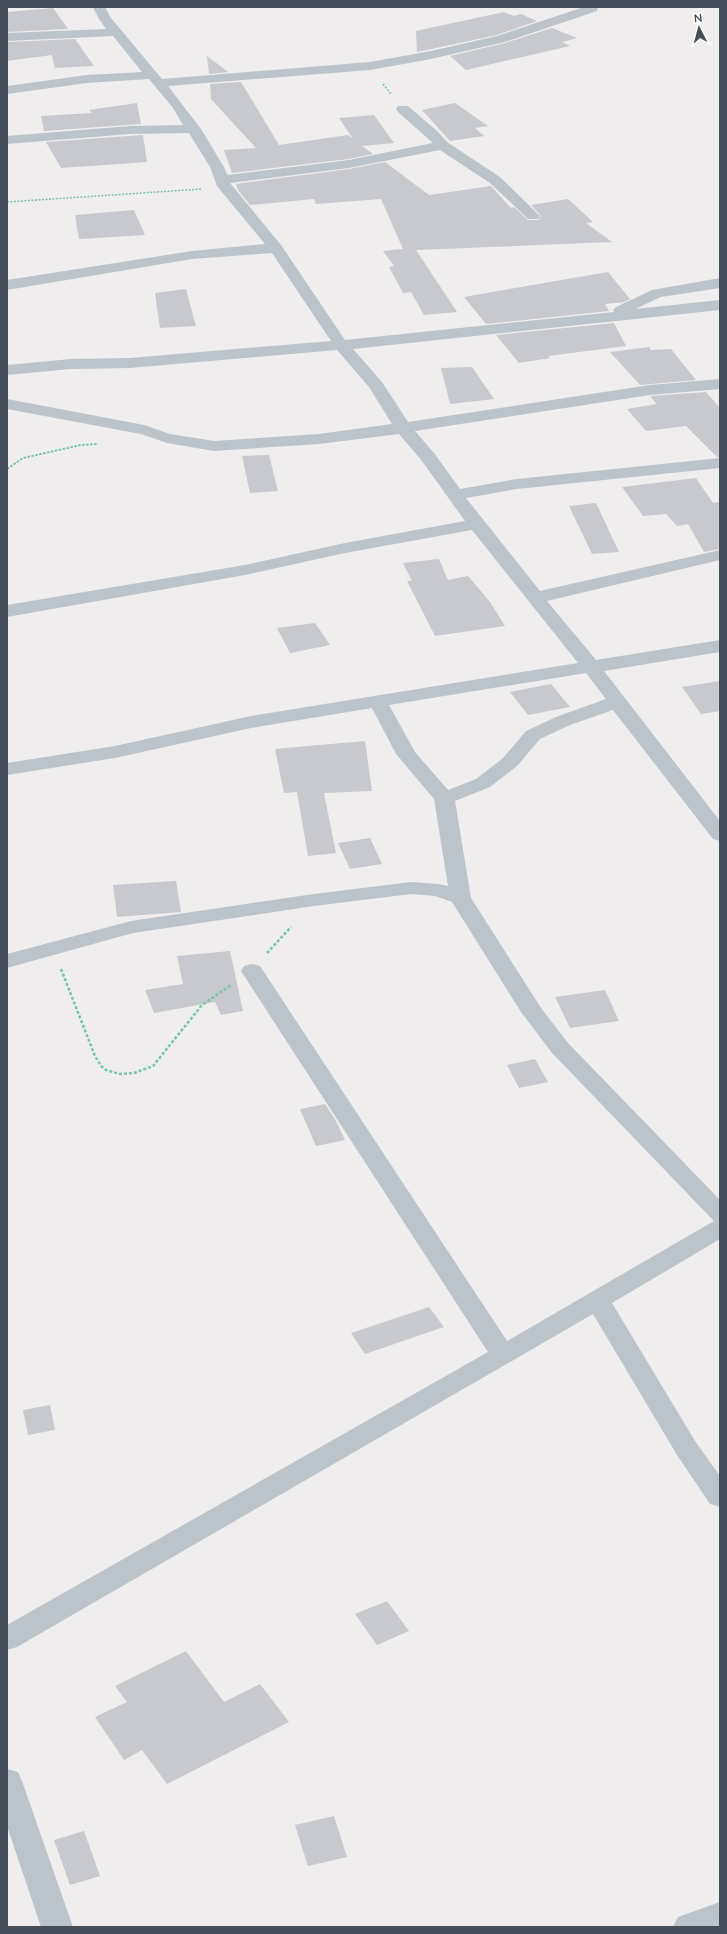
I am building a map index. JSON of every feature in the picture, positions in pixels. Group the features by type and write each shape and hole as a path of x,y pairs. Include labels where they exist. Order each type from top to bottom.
{"street":[{"path":"99,7 105,19 178,106 217,167 223,183 276,248 341,345 376,385 403,428 428,457 476,524 592,668 720,835"},
{"path":"7,90 87,79 156,79 370,66 430,55 501,39 593,8"},
{"path":"7,37 116,32"},
{"path":"402,109 409,117 436,136 442,145 495,180 533,216"},
{"path":"7,140 130,130 194,129"},
{"path":"223,183 349,164 442,145"},
{"path":"7,285 192,255 276,248"},
{"path":"611,315 657,293 720,283"},
{"path":"7,370 71,364 130,364 341,345 611,315 672,312 720,305"},
{"path":"7,404 131,428 167,438 214,446 319,439 403,428 524,408 650,390 720,384"},
{"path":"456,495 517,484 720,463"},
{"path":"7,611 245,570 345,548 476,524"},
{"path":"535,598 720,555"},
{"path":"7,769 115,752 251,722 592,668 720,646"},
{"path":"378,702 406,754 444,798 460,898 532,1012 560,1048 720,1215"},
{"path":"444,798 483,783 510,762 533,735 563,720 617,702"},
{"path":"7,962 131,927 314,900 411,888 438,890 460,898"},
{"path":"252,971 503,1355"},
{"path":"7,1639 503,1355 720,1228"},
{"path":"598,1300 686,1448 720,1497"},
{"path":"7,1781 57,1927"},
{"path":"689,1927 720,1916"}],"path":[{"path":"370,66 402,109"},
{"path":"7,202 75,195 168,193 223,183"},
{"path":"7,468 23,458 81,445 104,443"},
{"path":"53,948 94,1055 102,1067 114,1072 128,1074 145,1071 153,1066 202,1005 252,971 314,900"}],"building":[{"path":"53,8 68,29 7,32 7,12"},
{"path":"504,12 514,16 521,14 537,21 497,35 417,52 416,31"},
{"path":"552,28 577,38 562,42 570,46 466,70 450,56 505,43"},
{"path":"75,39 94,66 55,68 52,55 7,61 7,42"},
{"path":"207,56 228,72 209,74"},
{"path":"241,82 279,145 348,135 353,139 339,118 374,115 394,143 362,146 373,154 349,159 232,173 224,150 256,148 211,99 210,84"},
{"path":"137,103 141,124 44,131 41,116 92,113 89,110"},
{"path":"455,103 488,126 475,128 484,136 450,141 422,110"},
{"path":"143,135 147,162 61,168 46,142"},
{"path":"385,162 429,195 491,186 511,208 514,207 528,220 538,220 541,216 531,205 568,199 593,222 586,223 612,242 416,250 457,312 424,315 411,292 403,293 389,267 394,266 383,251 403,249 381,199 316,204 314,199 250,205 238,190 236,184 349,169"},
{"path":"134,210 145,235 79,239 75,215"},
{"path":"608,272 630,299 624,302 605,304 609,311 486,324 464,297"},
{"path":"186,289 196,326 160,328 155,293"},
{"path":"614,323 626,346 548,356 550,358 519,363 496,335"},
{"path":"649,347 651,350 671,349 696,380 640,385 610,352"},
{"path":"472,367 494,399 450,404 441,368"},
{"path":"706,392 720,408 720,457 717,457 686,426 646,431 627,409 657,404 650,396"},
{"path":"269,455 278,491 250,493 242,456"},
{"path":"696,478 713,503 720,502 720,549 704,552 688,524 677,526 666,514 643,516 622,487"},
{"path":"596,503 619,552 592,554 569,506"},
{"path":"439,559 448,580 468,576 490,602 505,626 435,636 407,581 412,581 403,563"},
{"path":"315,623 330,645 290,653 277,628"},
{"path":"720,681 720,711 701,714 682,687"},
{"path":"551,684 570,707 528,715 510,692"},
{"path":"365,741 372,791 324,793 336,853 308,856 297,792 284,793 275,749"},
{"path":"370,838 382,864 350,869 338,843"},
{"path":"176,881 181,912 117,917 113,885"},
{"path":"230,951 243,1011 221,1015 215,1002 154,1013 145,990 183,984 177,956"},
{"path":"605,990 619,1021 570,1028 555,997"},
{"path":"535,1059 548,1082 519,1088 507,1065"},
{"path":"325,1104 335,1119 345,1140 316,1146 300,1109"},
{"path":"429,1307 444,1327 365,1354 351,1333"},
{"path":"50,1405 55,1430 28,1435 23,1410"},
{"path":"387,1601 409,1631 377,1645 355,1614"},
{"path":"186,1651 224,1702 260,1684 289,1722 167,1784 142,1750 124,1760 95,1717 127,1702 115,1686"},
{"path":"334,1816 347,1857 308,1866 295,1825"},
{"path":"84,1831 100,1876 70,1885 54,1840"}]}
